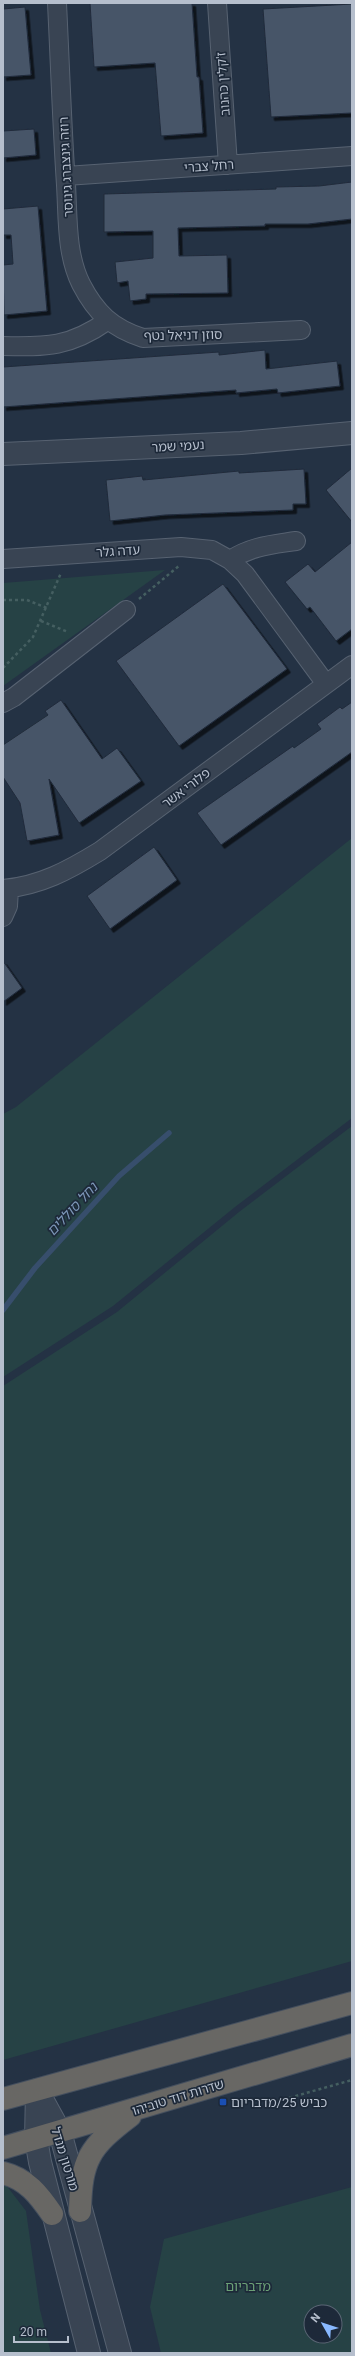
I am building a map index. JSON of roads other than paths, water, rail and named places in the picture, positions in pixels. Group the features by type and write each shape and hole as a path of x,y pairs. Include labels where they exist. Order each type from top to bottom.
{"highway":[{"path":"3,2099 352,2003"},
{"name":"שדרות דוד טוביהו","path":"3,2148 352,2045"},
{"path":"80,2211 82,2173 87,2158 109,2132 139,2109"},
{"path":"3,2173 26,2183 39,2194 52,2214"}],"street":[{"name":"רוזה גינצברג גינוסר","path":"57,3 70,244 74,264 81,283 107,321"},
{"name":"ז'קלין כהנוב","path":"217,3 228,165"},
{"name":"רחל צברי","path":"66,176 352,156"},
{"name":"סוזן דניאל נטף","path":"107,321 124,331 143,338 301,330"},
{"path":"3,346 32,347 63,344 89,333 107,321"},
{"name":"נעמי שמר","path":"3,454 240,443 352,433"},
{"path":"230,560 246,550 260,546 296,541"},
{"name":"עדה גלר","path":"3,560 68,554 181,547 212,550 230,560 246,574 326,684"},
{"path":"3,703 14,697 126,610"},
{"name":"פלורי אשר","path":"3,917 8,906 6,889 38,883 65,872 100,851 352,665"},
{"name":"מורטון מנדל","path":"37,2090 60,2132 80,2211 120,2353"},
{"name":"מורטון מנדל","path":"37,2090 36,2139 52,2214 89,2353"}],"waterway":[{"name":"נחל סוללים","path":"3,1310 35,1268 119,1176 169,1133"}],"place":[{"name":"כביש 25/מדבריום","path":"223,2102"}],"park label":[{"name":"מדבריום","path":"248,2286"}]}
